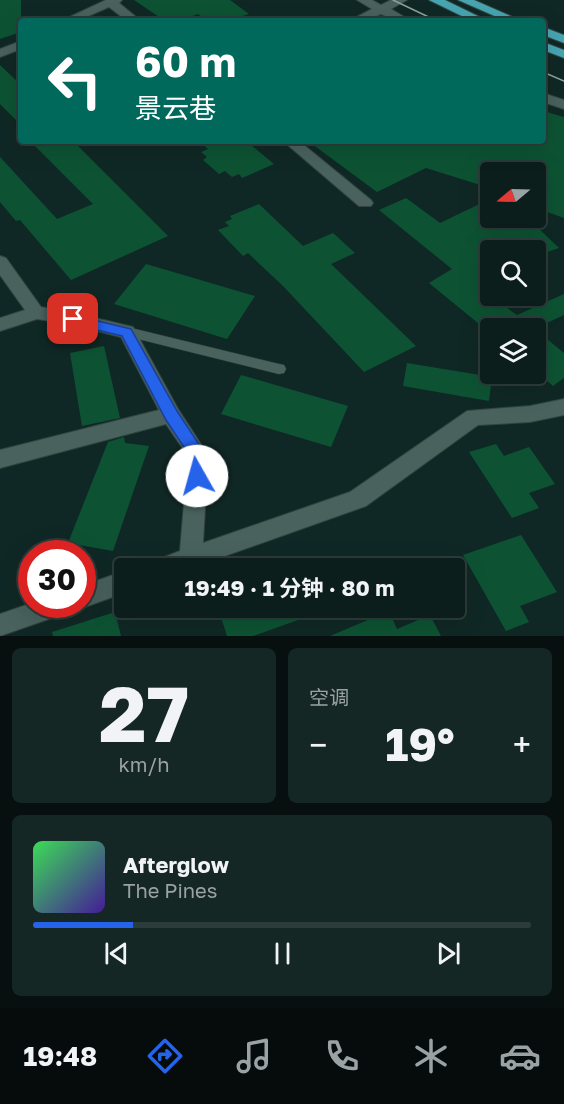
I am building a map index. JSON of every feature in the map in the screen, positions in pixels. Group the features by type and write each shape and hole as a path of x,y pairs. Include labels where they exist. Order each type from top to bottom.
{"highway":[{"path":"435,0 475,18"},
{"path":"464,0 509,18"},
{"path":"546,32 564,39"},
{"path":"546,47 564,54"}],"street":[{"path":"363,0 399,18"},
{"path":"362,18 402,0"},
{"path":"74,18 113,1 132,18"},
{"path":"0,53 18,46"},
{"path":"546,98 564,105"},
{"path":"294,144 365,202"},
{"path":"0,262 36,313"},
{"path":"0,325 36,313 54,314 126,332 171,415 198,455 191,558 358,499 474,417 530,414 564,407"},
{"path":"0,459 171,415"},
{"path":"96,592 114,586"},
{"path":"0,626 22,618"}],"lane":[{"path":"126,332 279,369"}],"building":[{"path":"0,0 21,0 18,33 0,39"},
{"path":"134,0 230,0 249,14 235,18 203,18 198,14 187,18 161,18"},
{"path":"0,65 18,82 18,122 0,104"},
{"path":"546,112 564,117 564,218 546,212 546,162 480,162 480,185 426,168 377,192 312,144 546,144"},
{"path":"33,144 76,144 168,236 71,280 20,220 16,221 0,202 0,157 57,219 93,204"},
{"path":"202,144 250,144 274,164 242,178 239,174 232,177 225,171 219,174 203,160 207,157 201,152 208,149"},
{"path":"406,198 440,223 480,204 480,228 538,228 559,248 546,252 546,240 480,240 480,306 504,306 517,315 537,306 546,306 546,302 564,294 564,315 546,323 546,318 480,318 480,325 429,283 452,269 379,210"},
{"path":"259,204 303,246 333,233 355,253 331,264 416,346 364,372 283,286 248,253 243,256 218,230 229,226 225,222 232,219 230,216"},
{"path":"146,264 255,296 227,339 114,304"},
{"path":"546,338 564,353 564,378 553,386 546,380"},
{"path":"104,346 120,418 82,426 70,353"},
{"path":"407,363 480,375 480,384 491,384 489,401 403,386"},
{"path":"241,375 348,406 331,447 221,414"},
{"path":"124,437 125,443 149,446 113,551 96,548 96,540 69,540 108,442"},
{"path":"496,444 504,456 529,447 555,484 529,493 539,508 512,518 469,452"},
{"path":"521,535 557,592 520,606 529,622 506,631 463,555"},
{"path":"114,612 121,636 53,636 52,632"},
{"path":"221,618 304,618 253,636 227,636"},
{"path":"372,618 392,618 397,629 423,618 432,618 441,636 330,636"}],"tram line":[{"path":"393,0 431,18"},
{"path":"546,73 564,81"}],"route":[{"path":"73,319 126,332 171,415 198,455 197,476"}]}
